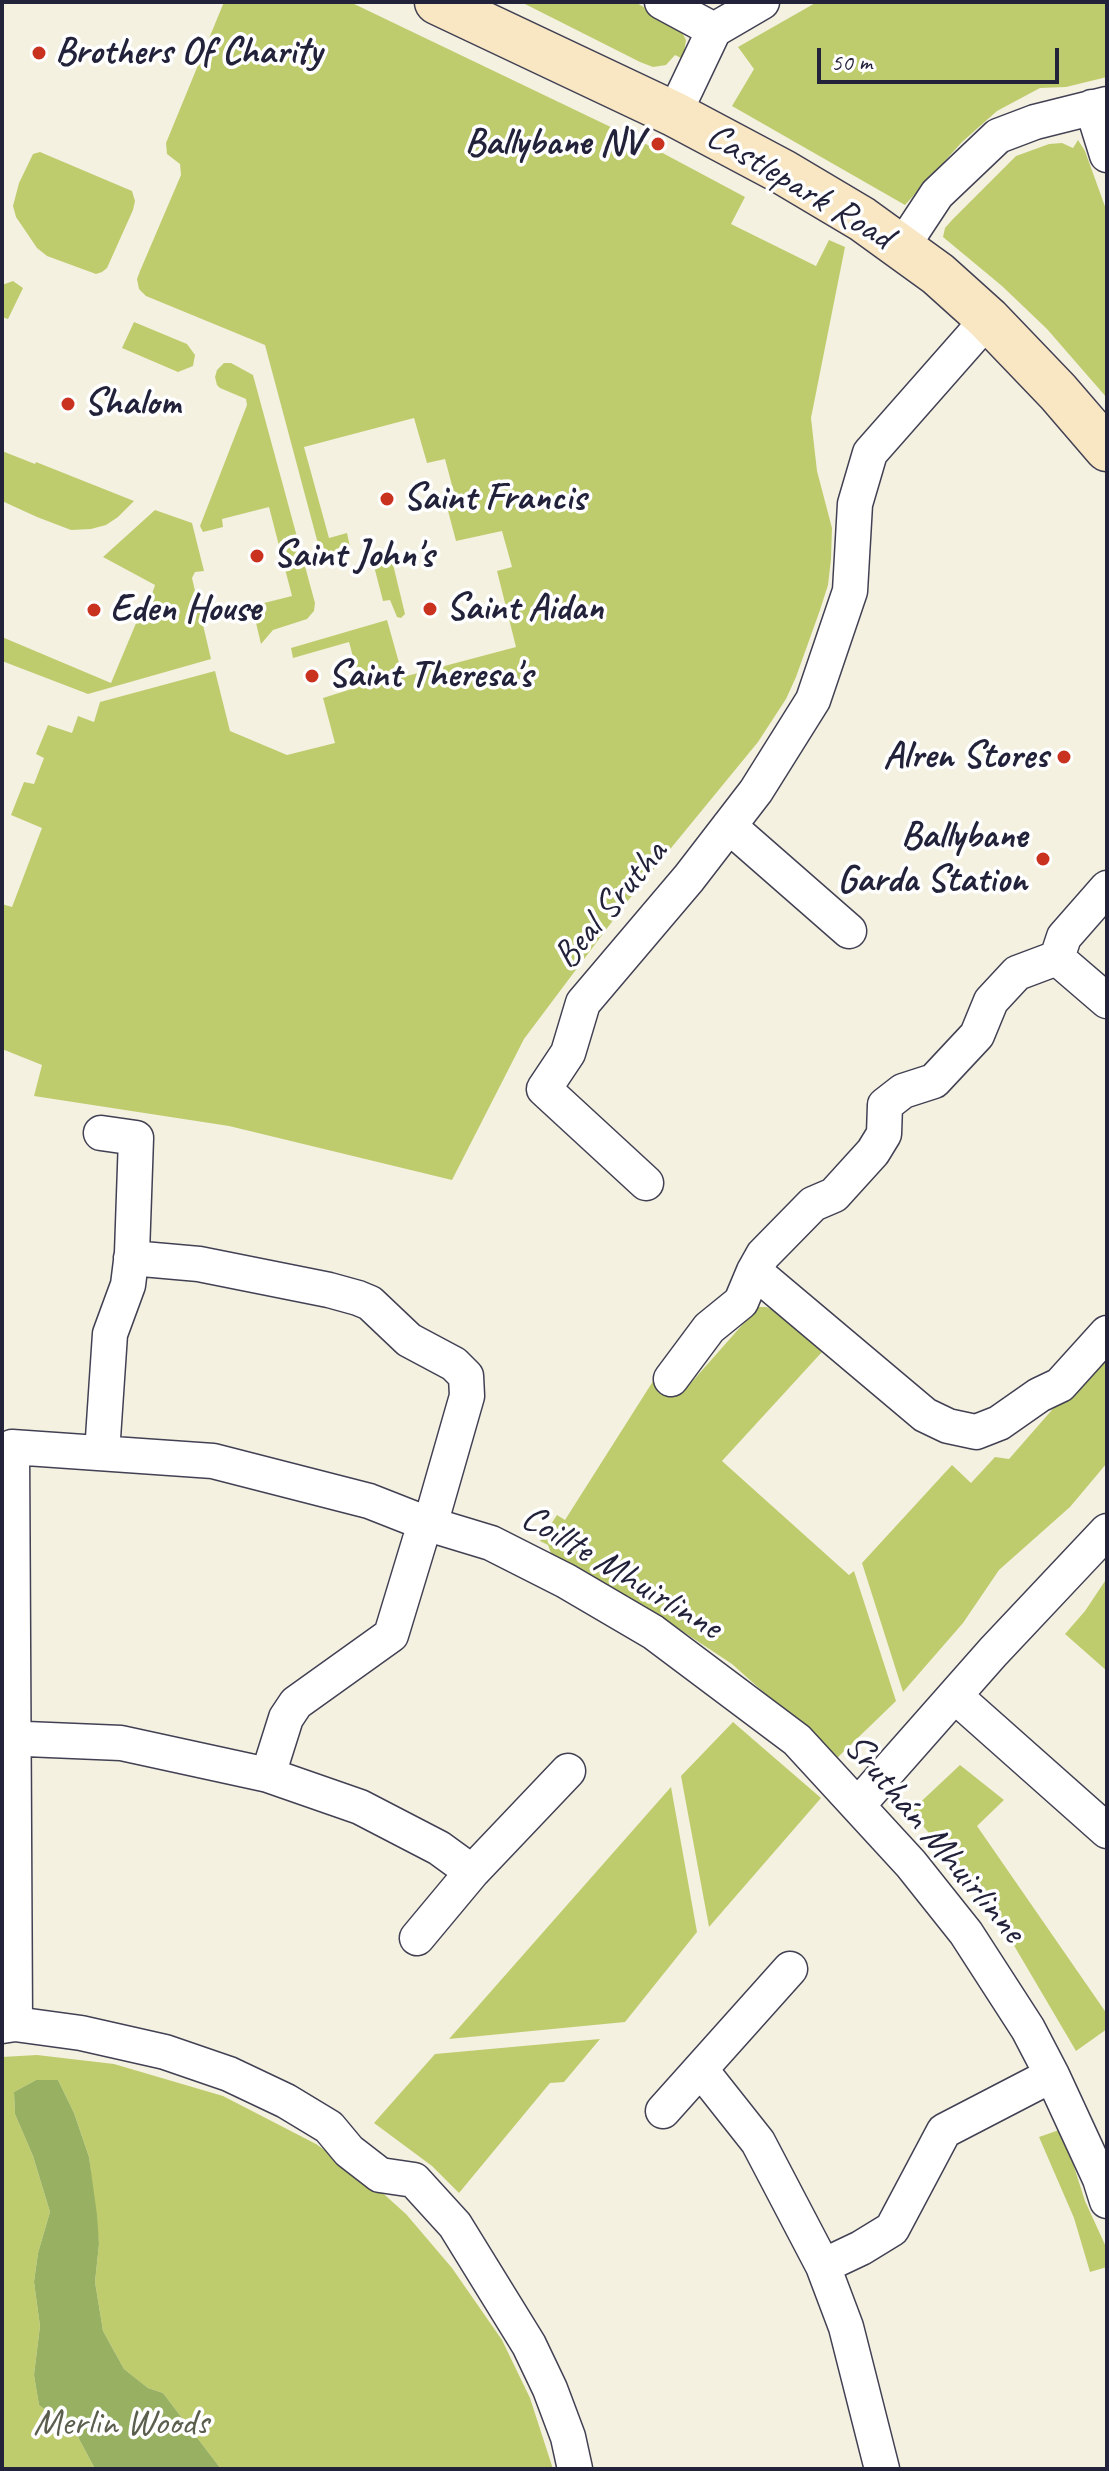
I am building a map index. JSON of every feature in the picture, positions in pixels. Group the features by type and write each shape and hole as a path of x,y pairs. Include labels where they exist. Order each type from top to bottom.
{"street":[{"name":"Castlepark Road","path":"437,2 674,114 815,189 902,247 962,294 988,319 1107,449"},
{"path":"662,2 714,30"},
{"path":"674,114 714,30 762,2"},
{"path":"902,247 937,194 1006,131 1099,106 1107,155"},
{"name":"Beal Srutha","path":"646,1183 544,1089 568,1053 583,1003 689,878 756,791 813,700 850,591 855,504 870,453 988,319"},
{"path":"729,826 849,931"},
{"path":"1057,958 1064,937 1107,888"},
{"path":"1057,958 1107,1001"},
{"path":"671,1379 709,1328 741,1302 763,1255 813,1204 834,1195 873,1152 884,1134 885,1105 903,1091 934,1081 977,1035 991,1001 1017,973 1057,958"},
{"path":"101,1133 136,1138 131,1258 128,1285 110,1334 102,1453"},
{"path":"131,1258 199,1264 358,1298 370,1303 409,1340 454,1364 466,1376 467,1396 444,1483 391,1635 296,1703 286,1718 268,1775"},
{"path":"754,1271 925,1415 948,1426 976,1432 999,1423 1039,1395 1060,1385 1107,1333"},
{"name":"Coillte Mhuirlinne","path":"575,2469 568,2437 529,2345 455,2225 414,2180 380,2175 349,2151 329,2127 286,2101 229,2074 165,2052 81,2033 8,2025 7,1447 213,1461 369,1501 428,1524 491,1543 566,1581 641,1625 797,1740"},
{"path":"858,1805 1107,1531"},
{"path":"955,1696 1107,1831"},
{"path":"8,1737 121,1743 268,1775 360,1807 439,1848 472,1872"},
{"name":"Sruthán Mhuirlinne","path":"797,1740 911,1864 966,1933 1028,2029 1100,2179 1107,2201"},
{"path":"417,1938 472,1872 568,1771"},
{"path":"663,2111 790,1969"},
{"path":"701,2070 758,2142 823,2266 846,2327 882,2469"},
{"path":"823,2266 892,2229 944,2131 1052,2075"}],"green space":[{"path":"224,2 350,2 642,142 745,197 731,224 816,266 829,240 845,247 811,418 817,471 832,528 831,559 828,585 796,677 786,699 758,742 626,903 524,1039 452,1180 229,1126 34,1096 42,1065 2,1049 2,904 12,907 42,828 11,815 24,782 34,784 44,758 36,754 48,725 72,733 78,716 94,722 100,702 215,671 230,731 287,755 335,743 323,698 361,686 349,642 293,658 291,648 387,620 403,677 516,647 497,571 512,567 502,531 456,541 447,507 457,504 445,459 427,463 414,418 304,447 329,538 347,533 351,552 326,558 317,540 265,345 146,296 139,289 137,279 181,175 180,164 167,154 166,143"},
{"path":"521,2 635,2 679,27 686,40 683,59 675,55 666,65 653,67"},
{"path":"817,2 1107,2 1107,77 1066,87 1040,88 997,111 962,142 905,205 732,106 754,69 738,47"},
{"path":"1078,140 1107,212 1107,398 1047,329 943,237 945,228 952,220 1016,156 1049,144 1062,143 1073,148"},
{"path":"40,152 132,191 135,201 133,210 107,268 102,272 96,274 47,256 37,248 16,217 13,206 19,183 33,154"},
{"path":"13,281 23,288 8,319 2,317 2,285"},
{"path":"134,322 187,344 195,355 193,366 178,372 122,348"},
{"path":"224,363 231,363 253,375 315,603 314,611 307,619 273,630 261,644 252,606 292,596 269,507 222,519 223,527 203,532 200,526 247,405 246,399 217,385 217,370"},
{"path":"2,451 134,501 106,525 71,530 2,501"},
{"path":"155,510 192,523 204,571 195,572 192,578 211,659 88,694 2,661 2,637 111,683 139,616 144,618 155,585 103,557"},
{"path":"386,554 391,556 405,614 401,618 397,617 390,600 383,601 375,570 373,560"},
{"path":"758,1307 780,1313 822,1352 722,1461 849,1575 854,1571 896,1701 837,1758 732,1664 664,1619 551,1553 548,1545 540,1541 557,1515 565,1520 655,1378 682,1393"},
{"path":"1107,1347 1107,1463 1070,1507 999,1570 963,1623 903,1692 862,1563 952,1465 971,1483 995,1457 1009,1459"},
{"path":"1107,1578 1107,1671 1065,1634"},
{"path":"733,1722 821,1798 709,1927 681,1776"},
{"path":"960,1765 1004,1800 977,1826 1107,2014 1107,2029 1076,2051 1009,1937 911,1811"},
{"path":"671,1787 697,1932 625,2022 449,2039"},
{"path":"600,2039 564,2082 550,2083 459,2193 432,2166 374,2123 435,2054"},
{"path":"37,2055 114,2064 223,2096 316,2144 367,2179 406,2214 452,2268 502,2340 530,2398 553,2469 221,2469 163,2393 148,2388 124,2369 103,2331 95,2282 99,2244 89,2157 74,2113 58,2080 36,2080 14,2092 15,2114 33,2156 50,2212 38,2253 34,2282 40,2326 34,2375 39,2405 77,2435 95,2469 2,2469 2,2057"},
{"name":"Merlin Woods","path":"36,2080 58,2080 74,2113 89,2157 99,2244 95,2282 103,2331 124,2369 148,2388 163,2393 221,2469 95,2469 77,2435 39,2405 34,2375 40,2326 34,2282 38,2253 50,2212 33,2156 15,2114 14,2092"},
{"path":"1062,2129 1085,2201 1107,2249 1107,2267 1090,2272 1074,2218 1039,2137"}],"place":[{"name":"Brothers Of Charity","path":"39,53"},
{"name":"Ballybane NV","path":"658,144"},
{"name":"Shalom","path":"68,404"},
{"name":"Saint Francis","path":"387,499"},
{"name":"Saint John's","path":"257,556"},
{"name":"Saint Aidan","path":"430,609"},
{"name":"Eden House","path":"94,610"},
{"name":"Saint Theresa's","path":"312,676"},
{"name":"Alren Stores","path":"1064,757"},
{"name":"Ballybane Garda Station","path":"1043,859"}]}
